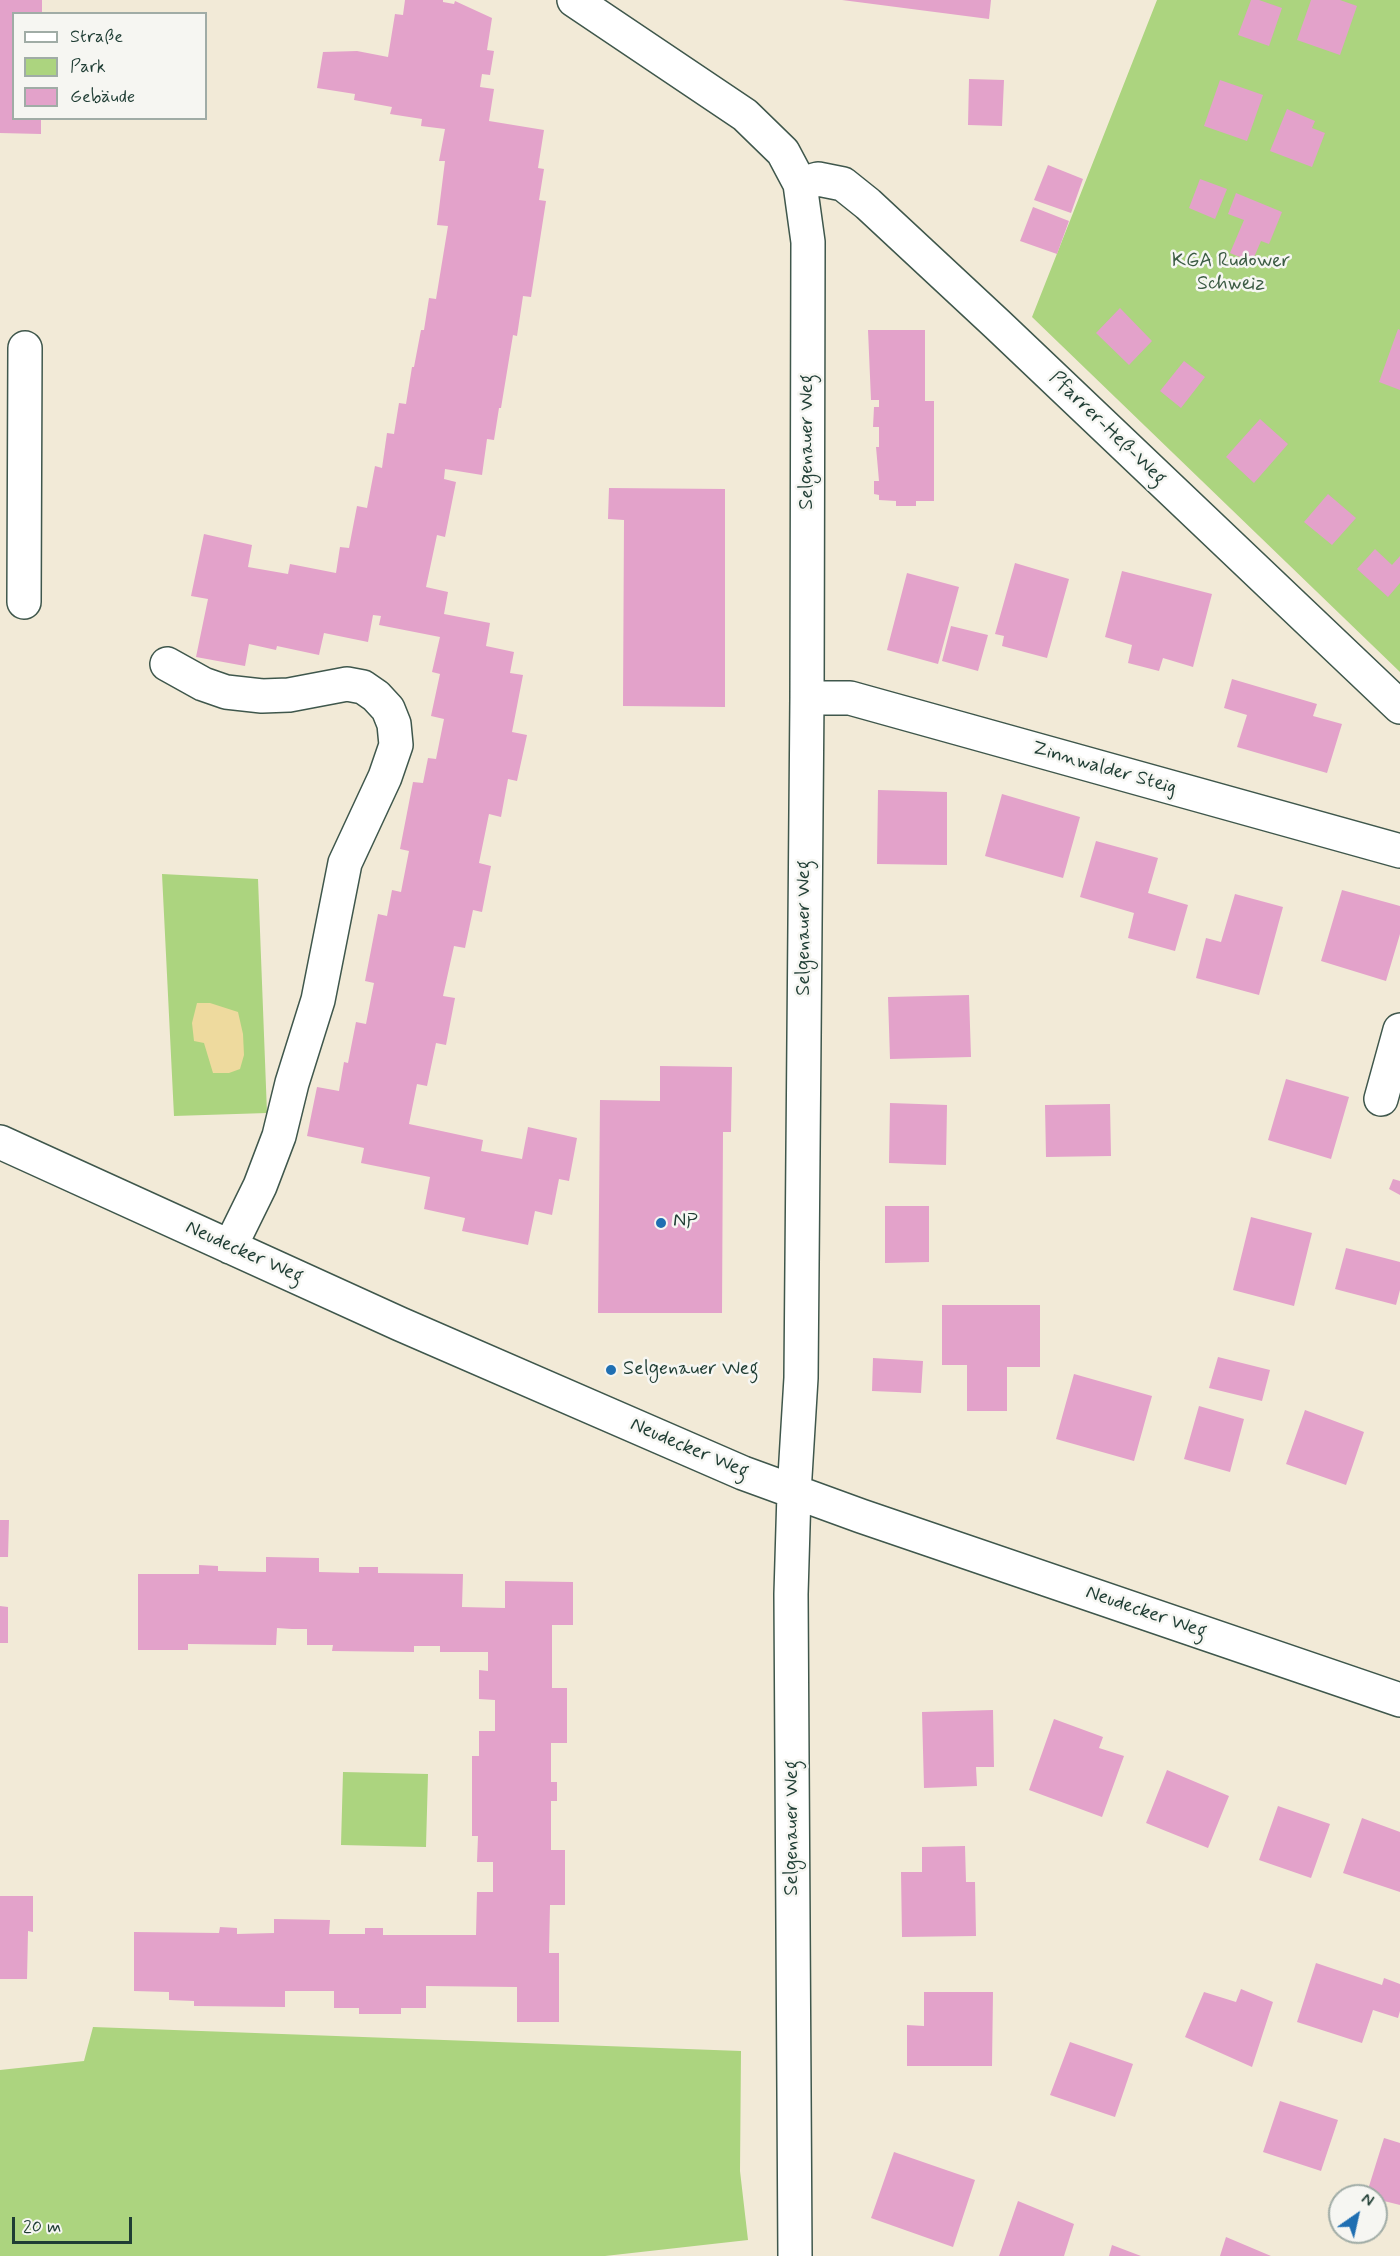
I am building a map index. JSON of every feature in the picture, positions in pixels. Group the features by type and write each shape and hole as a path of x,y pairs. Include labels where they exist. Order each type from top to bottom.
{"street":[{"name":"Selgenauer Weg","path":"574,0 745,115 783,152 800,184 808,242 807,698 801,1378 791,1594 795,2256"},
{"name":"Pfarrer-Heß-Weg","path":"800,184 818,179 843,184 868,204 1400,707"},
{"path":"24,602 25,348"},
{"path":"167,663 203,684 226,692 262,696 289,695 347,684 363,687 376,696 388,709 394,724 396,745 385,777 345,863 318,1000 292,1083 279,1136 260,1186 230,1247"},
{"name":"Zinnwalder Steig","path":"807,698 850,698 1400,851"},
{"path":"1381,1099 1400,1030"},
{"name":"Neudecker Weg","path":"0,1142 603,1413 794,1493 1400,1700"}],"green space":[{"name":"KGA Rudower Schweiz","path":"1157,0 1400,0 1400,672 1032,317"},
{"path":"162,874 258,879 267,1113 174,1116"},
{"path":"343,1772 428,1774 426,1847 341,1845"},
{"path":"93,2027 741,2051 740,2171 748,2240 605,2256 0,2256 0,2070 84,2061"}],"sand":[{"path":"197,1003 210,1003 238,1012 243,1034 244,1055 240,1069 229,1073 213,1073 204,1043 194,1041 192,1023"}],"building":[{"path":"0,0 42,0 42,12 12,12 12,120 41,120 41,134 0,133"},
{"path":"405,0 443,0 443,2 454,4 455,1 492,18 487,50 494,51 490,75 482,74 480,87 494,89 489,121 544,130 538,168 544,169 539,200 546,201 531,297 523,296 517,336 513,335 494,440 487,439 482,475 445,469 444,479 456,482 445,537 437,535 426,587 448,592 444,614 490,623 486,646 514,652 510,673 523,675 512,732 527,735 517,781 508,779 501,817 489,814 479,863 491,866 482,912 473,910 465,948 454,946 443,996 455,998 446,1045 436,1043 427,1086 417,1084 409,1124 483,1140 481,1151 522,1159 528,1127 577,1138 569,1181 559,1179 552,1215 535,1211 528,1245 462,1231 465,1218 424,1209 430,1177 361,1163 364,1148 307,1136 317,1087 339,1091 344,1062 348,1063 356,1022 366,1024 374,983 365,981 378,914 387,916 392,890 401,892 409,851 400,849 413,782 423,783 428,758 436,759 444,719 431,716 440,674 432,672 440,637 379,625 381,616 373,615 368,642 324,633 319,655 277,646 276,650 249,644 245,666 196,657 208,599 191,596 204,534 252,545 248,567 288,574 290,564 336,573 340,547 349,548 357,506 367,508 375,466 382,468 387,433 394,434 399,403 406,404 412,367 414,367 421,330 424,330 429,298 436,299 448,226 437,225 445,161 439,161 445,129 421,126 422,119 390,114 392,107 354,100 355,94 317,88 323,52 357,51 388,57 395,14 403,15"},
{"path":"842,0 991,0 989,19"},
{"path":"1251,0 1259,0 1282,8 1269,46 1238,35"},
{"path":"1311,0 1340,0 1357,6 1340,55 1297,40"},
{"path":"969,79 1004,80 1002,126 968,125"},
{"path":"1220,80 1263,95 1247,141 1204,126"},
{"path":"1287,109 1315,121 1312,128 1325,133 1312,167 1270,151"},
{"path":"1048,165 1083,179 1071,213 1034,200"},
{"path":"1200,179 1227,189 1215,219 1189,208"},
{"path":"1236,193 1282,212 1269,244 1261,241 1252,262 1230,253 1244,220 1228,214"},
{"path":"1033,207 1069,221 1057,254 1020,241"},
{"path":"1120,308 1152,341 1129,365 1096,333"},
{"path":"1398,329 1400,330 1400,390 1379,382"},
{"path":"868,330 925,330 925,401 934,401 934,501 916,501 916,506 896,506 896,501 879,500 879,495 874,494 874,481 879,481 876,447 879,447 879,427 873,427 874,407 879,407 879,400 871,400"},
{"path":"1184,361 1205,377 1181,408 1160,391"},
{"path":"1260,419 1288,444 1254,483 1226,457"},
{"path":"609,488 725,489 725,707 623,706 624,520 608,519"},
{"path":"1328,494 1356,518 1332,545 1304,522"},
{"path":"1375,549 1392,565 1400,556 1400,583 1388,597 1357,569"},
{"path":"1015,563 1069,579 1047,658 1002,646 1004,636 995,634"},
{"path":"1122,571 1212,594 1193,667 1163,658 1159,671 1128,663 1132,645 1105,637"},
{"path":"907,573 959,587 938,664 887,650"},
{"path":"951,626 988,635 978,671 942,661"},
{"path":"1232,679 1317,704 1313,716 1342,724 1327,773 1237,747 1247,715 1224,708"},
{"path":"878,790 947,792 947,865 877,864"},
{"path":"1002,794 1080,817 1063,878 985,856"},
{"path":"1096,841 1158,858 1148,893 1188,905 1175,951 1128,938 1134,913 1080,897"},
{"path":"1342,890 1400,906 1400,934 1386,981 1321,961"},
{"path":"1235,894 1283,907 1259,995 1196,978 1206,938 1221,942"},
{"path":"969,995 971,1057 890,1059 888,997"},
{"name":"NP","path":"660,1066 732,1067 731,1132 723,1132 722,1313 598,1313 600,1100 660,1101"},
{"path":"1286,1079 1349,1097 1331,1159 1268,1140"},
{"path":"890,1103 947,1105 946,1165 889,1163"},
{"path":"1110,1104 1111,1156 1046,1157 1045,1105"},
{"path":"1393,1179 1400,1181 1400,1195 1389,1189"},
{"path":"885,1206 929,1206 929,1262 885,1263"},
{"path":"1251,1217 1312,1233 1294,1306 1233,1290"},
{"path":"1346,1248 1400,1262 1400,1290 1396,1305 1335,1289"},
{"path":"942,1305 1040,1305 1040,1367 1007,1367 1007,1411 967,1411 967,1365 942,1365"},
{"path":"1218,1357 1270,1370 1262,1401 1209,1388"},
{"path":"873,1358 923,1361 921,1393 872,1391"},
{"path":"1074,1374 1152,1396 1134,1461 1056,1439"},
{"path":"1199,1406 1244,1419 1230,1472 1184,1459"},
{"path":"1305,1410 1364,1432 1346,1485 1286,1464"},
{"path":"0,1520 9,1520 8,1557 0,1557"},
{"path":"266,1557 319,1558 319,1572 359,1573 359,1567 378,1567 378,1573 463,1574 462,1607 505,1608 505,1581 573,1582 573,1625 552,1625 552,1688 567,1688 567,1743 551,1743 551,1782 557,1782 557,1801 551,1801 551,1850 565,1850 565,1905 550,1905 549,1953 559,1953 559,2022 517,2022 517,1987 426,1986 426,2008 401,2008 401,2014 359,2014 359,2008 334,2008 334,1991 285,1991 285,2007 194,2006 194,2001 169,2000 169,1992 134,1991 134,1932 219,1933 220,1927 237,1928 237,1934 274,1933 274,1919 330,1920 329,1934 365,1934 365,1928 383,1928 383,1935 476,1935 477,1892 493,1892 493,1862 477,1862 478,1836 472,1836 472,1756 479,1756 479,1731 495,1731 495,1700 479,1699 479,1670 488,1671 488,1652 440,1652 440,1646 414,1646 414,1652 332,1651 333,1645 307,1645 307,1629 277,1628 276,1645 188,1644 188,1650 138,1650 138,1574 199,1574 199,1565 218,1566 218,1571 266,1572"},
{"path":"0,1606 8,1607 8,1643 0,1643"},
{"path":"993,1710 994,1767 976,1767 977,1786 924,1788 922,1712"},
{"path":"1054,1719 1103,1737 1099,1748 1124,1756 1102,1817 1029,1790"},
{"path":"1167,1770 1229,1796 1208,1848 1146,1823"},
{"path":"1278,1806 1330,1824 1311,1878 1259,1860"},
{"path":"1362,1818 1400,1832 1400,1892 1343,1873"},
{"path":"965,1846 966,1882 975,1882 976,1936 902,1937 901,1872 922,1872 922,1847"},
{"path":"0,1896 33,1896 33,1932 28,1931 27,1979 0,1979"},
{"path":"1316,1963 1382,1985 1384,1978 1400,1984 1398,2018 1373,2010 1362,2043 1297,2022"},
{"path":"1241,1989 1273,2002 1252,2067 1185,2037 1204,1992 1236,2002"},
{"path":"924,1992 993,1992 992,2066 907,2066 907,2025 924,2026"},
{"path":"1070,2042 1133,2064 1115,2117 1050,2095"},
{"path":"1280,2101 1338,2120 1321,2171 1263,2152"},
{"path":"1384,2138 1400,2143 1400,2205 1388,2202 1388,2184 1370,2184"},
{"path":"894,2152 975,2180 953,2247 871,2218"},
{"path":"1018,2201 1074,2224 1064,2256 999,2256"},
{"path":"1226,2237 1271,2256 1220,2256"},
{"path":"1112,2245 1141,2256 1109,2256"}],"place":[{"name":"NP","path":"661,1223"},
{"name":"Selgenauer Weg","path":"611,1370"}]}
